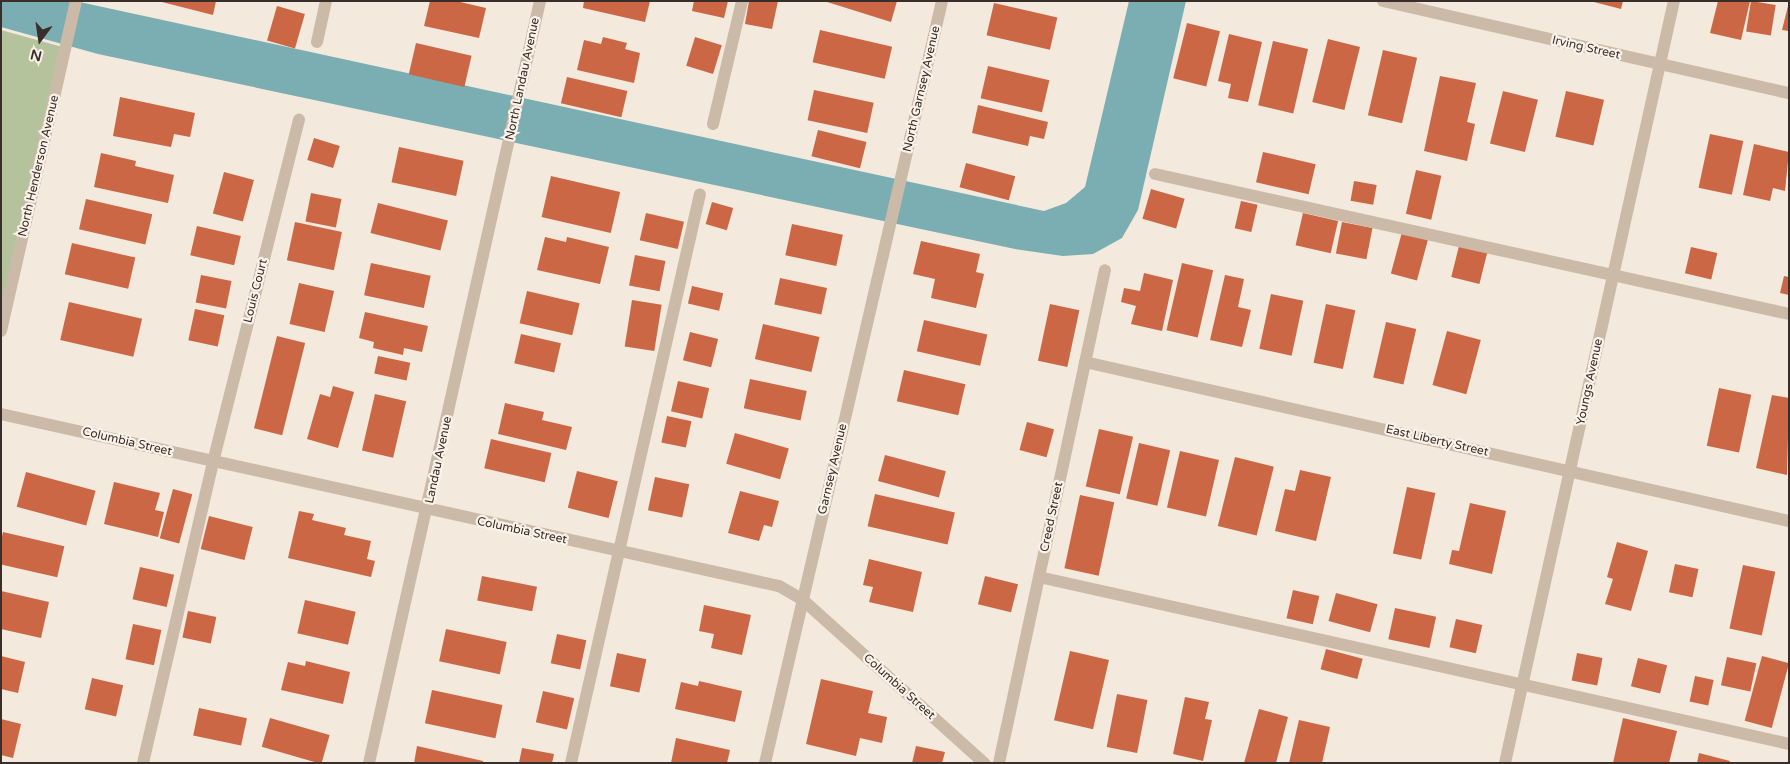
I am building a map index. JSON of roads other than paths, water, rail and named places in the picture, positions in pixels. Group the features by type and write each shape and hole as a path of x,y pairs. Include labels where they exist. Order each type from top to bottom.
{"street":[{"name":"North Henderson Avenue","path":"1,332 76,1"},
{"path":"317,42 326,1"},
{"name":"North Landau Avenue","path":"506,156 540,1"},
{"path":"714,124 742,1"},
{"name":"North Garnsey Avenue","path":"902,176 942,1"},
{"name":"Irving Street","path":"1384,1 1789,93"},
{"name":"Youngs Avenue","path":"1505,763 1674,1"},
{"name":"Louis Court","path":"143,763 213,462 298,120"},
{"name":"Landau Avenue","path":"369,763 428,510 506,156"},
{"path":"1155,174 1789,314"},
{"name":"Garnsey Avenue","path":"765,763 902,176"},
{"path":"570,763 620,552 700,194"},
{"name":"Creed Street","path":"999,763 1105,270"},
{"name":"East Liberty Street","path":"1085,362 1789,521"},
{"name":"Columbia Street","path":"1,414 428,510 779,586 803,600 984,763"},
{"path":"1039,577 1789,744"}],"water":[{"path":"1,1 75,1 1044,211 1066,203 1085,187 1129,1 1186,1 1138,210 1122,238 1093,254 1063,256 1015,249 98,54 1,27"}]}
